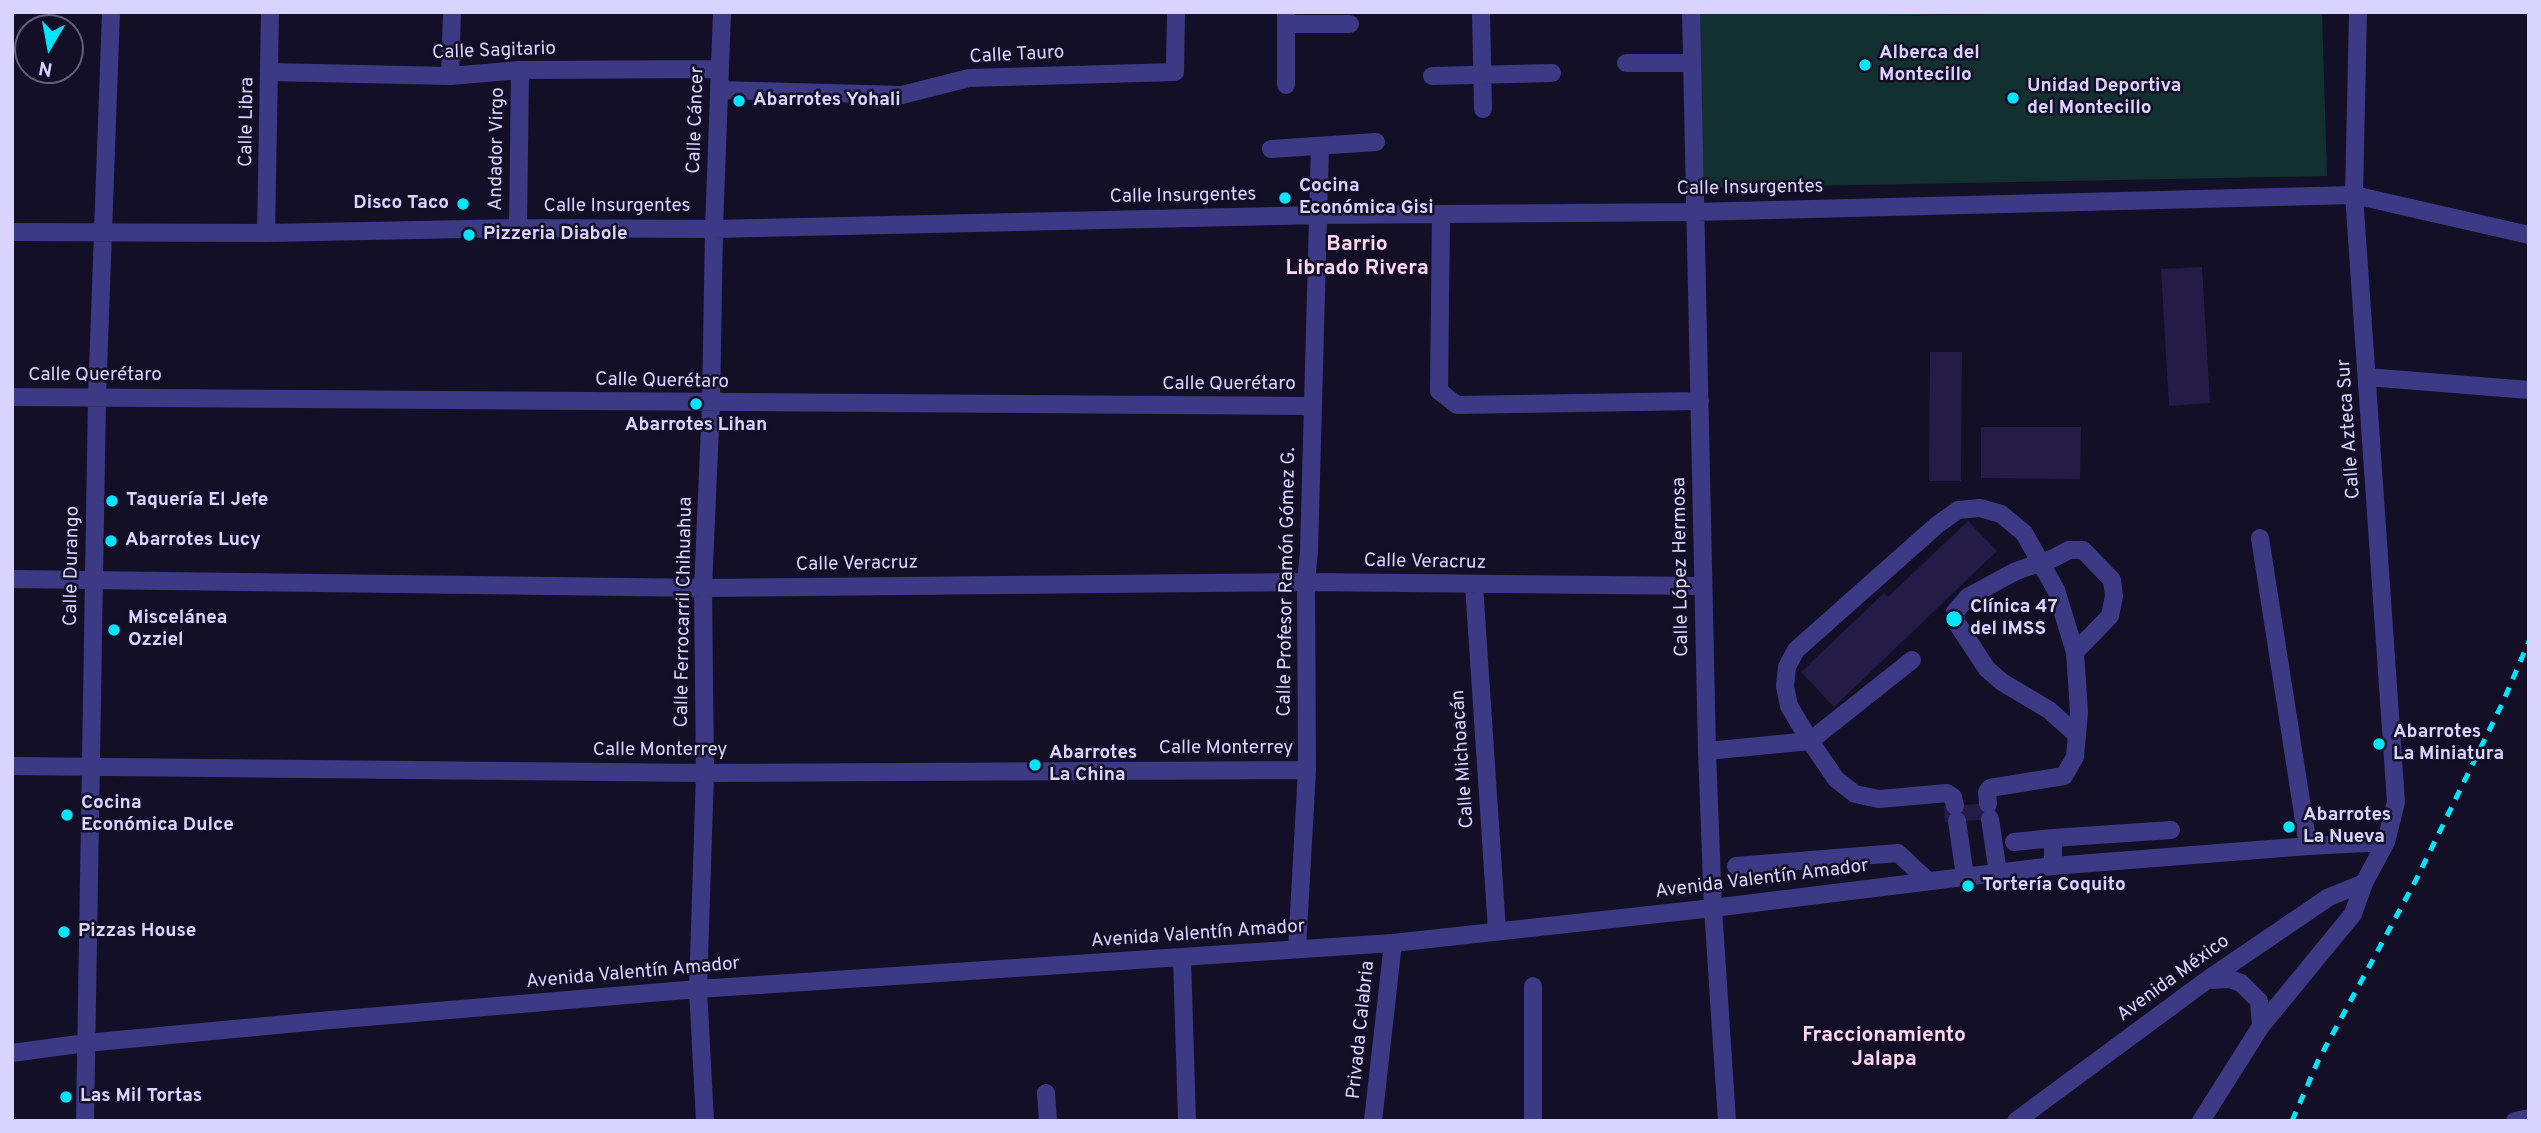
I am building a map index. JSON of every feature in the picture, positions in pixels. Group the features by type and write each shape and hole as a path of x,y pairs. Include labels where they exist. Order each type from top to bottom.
{"street":[{"name":"Calle Durango","path":"85,1121 97,397 111,12"},
{"name":"Calle Libra","path":"266,233 270,12"},
{"path":"450,76 452,12"},
{"name":"Calle Cáncer","path":"714,229 722,12"},
{"name":"Calle Tauro","path":"720,90 902,95 969,78 1175,72 1176,12"},
{"path":"1481,12 1483,109"},
{"name":"Calle López Hermosa","path":"1690,12 1707,751 1713,908 1727,1121"},
{"name":"Calle Azteca Sur","path":"2358,12 2354,195 2396,802 2386,842"},
{"path":"1286,85 1287,18 1350,24"},
{"path":"1626,64 1690,63"},
{"name":"Calle Sagitario","path":"270,72 450,76 520,71 720,69"},
{"name":"Andador Virgo","path":"519,228 520,71"},
{"path":"1432,76 1552,73"},
{"path":"1271,149 1376,142"},
{"name":"Calle Profesor Ramón Gómez G.","path":"1297,949 1307,770 1306,582 1320,215 1320,146"},
{"name":"Calle Insurgentes","path":"12,232 714,229 1320,215 1695,212 2354,195 2529,235"},
{"path":"1441,214 1439,391 1457,405 1700,401"},
{"name":"Calle Ferrocarril Chihuahua","path":"705,1121 698,989 705,773 703,588 711,404 714,229"},
{"path":"2367,377 2529,390"},
{"name":"Calle Querétaro","path":"12,397 711,404 1312,406"},
{"path":"1965,876 1953,797 1947,793 1879,799 1854,794 1836,779 1810,741 1788,706 1784,686 1787,667 1796,650 1937,525 1958,510 1980,508 2001,514 2024,533 2056,590 2075,652 2079,712 2075,757 2064,776 1990,788 1987,792 1998,873"},
{"path":"2260,538 2308,846"},
{"path":"2075,652 2110,616 2114,596 2112,580 2083,550 2069,550 2016,571 1968,597 1955,612 1956,622 1987,670 2049,710 2077,735"},
{"name":"Calle Veracruz","path":"12,579 703,588 1306,582 1702,586"},
{"name":"Calle Michoacán","path":"1474,585 1497,930"},
{"path":"1707,751 1810,741 1912,660"},
{"name":"Calle Monterrey","path":"12,766 705,773 1307,770"},
{"path":"2014,842 2171,830"},
{"path":"2053,838 2053,866"},
{"path":"2201,1121 2261,1026 2353,914 2364,883 2386,842"},
{"name":"Avenida Valentín Amador","path":"12,1054 86,1043 698,989 1393,943 1713,908 2053,866 2386,842"},
{"path":"1736,866 1898,853 1928,881"},
{"name":"Avenida México","path":"2016,1121 2207,980 2329,897 2364,883"},
{"name":"Privada Calabria","path":"1373,1121 1393,943"},
{"path":"1182,958 1187,1121"},
{"path":"2207,980 2230,979 2241,983 2259,1001 2261,1026"},
{"path":"1532,986 1533,1121"},
{"path":"1046,1093 1048,1121"},
{"path":"2515,1121 2529,1118"}],"green space":[{"name":"Unidad Deportiva del Montecillo","path":"1699,12 2021,12 1881,16 2322,12 2327,176 1704,188"}],"building":[{"path":"2202,267 2210,403 2169,406 2161,269"},
{"path":"1930,352 1962,352 1961,481 1929,481"},
{"path":"1981,427 2081,427 2080,479 1981,478"},
{"path":"1968,521 1997,551 1834,707 1801,672 1884,593 1888,597"},
{"path":"1995,803 1996,819 1945,822 1944,806"}],"railway":[{"path":"2292,1121 2318,1061 2416,880 2503,702 2529,641"}],"place":[{"name":"Alberca del Montecillo","path":"1865,65"},
{"name":"Unidad Deportiva del Montecillo","path":"2013,98"},
{"name":"Abarrotes Yohali","path":"739,101"},
{"name":"Cocina Económica Gisi","path":"1285,198"},
{"name":"Disco Taco","path":"463,204"},
{"name":"Pizzeria Diabole","path":"469,235"},
{"name":"Abarrotes Lihan","path":"696,404"},
{"name":"Taquería El Jefe","path":"112,501"},
{"name":"Abarrotes Lucy","path":"111,541"},
{"name":"Clínica 47 del IMSS","path":"1954,619"},
{"name":"Miscelánea Ozziel","path":"114,630"},
{"name":"Abarrotes La Miniatura","path":"2379,744"},
{"name":"Abarrotes La China","path":"1035,765"},
{"name":"Cocina Económica Dulce","path":"67,815"},
{"name":"Abarrotes La Nueva","path":"2289,827"},
{"name":"Tortería Coquito","path":"1968,886"},
{"name":"Pizzas House","path":"64,932"},
{"name":"Las Mil Tortas","path":"66,1097"}],"district":[{"name":"Barrio Librado Rivera","path":"1357,258"},
{"name":"Fraccionamiento Jalapa","path":"1884,1049"}]}
